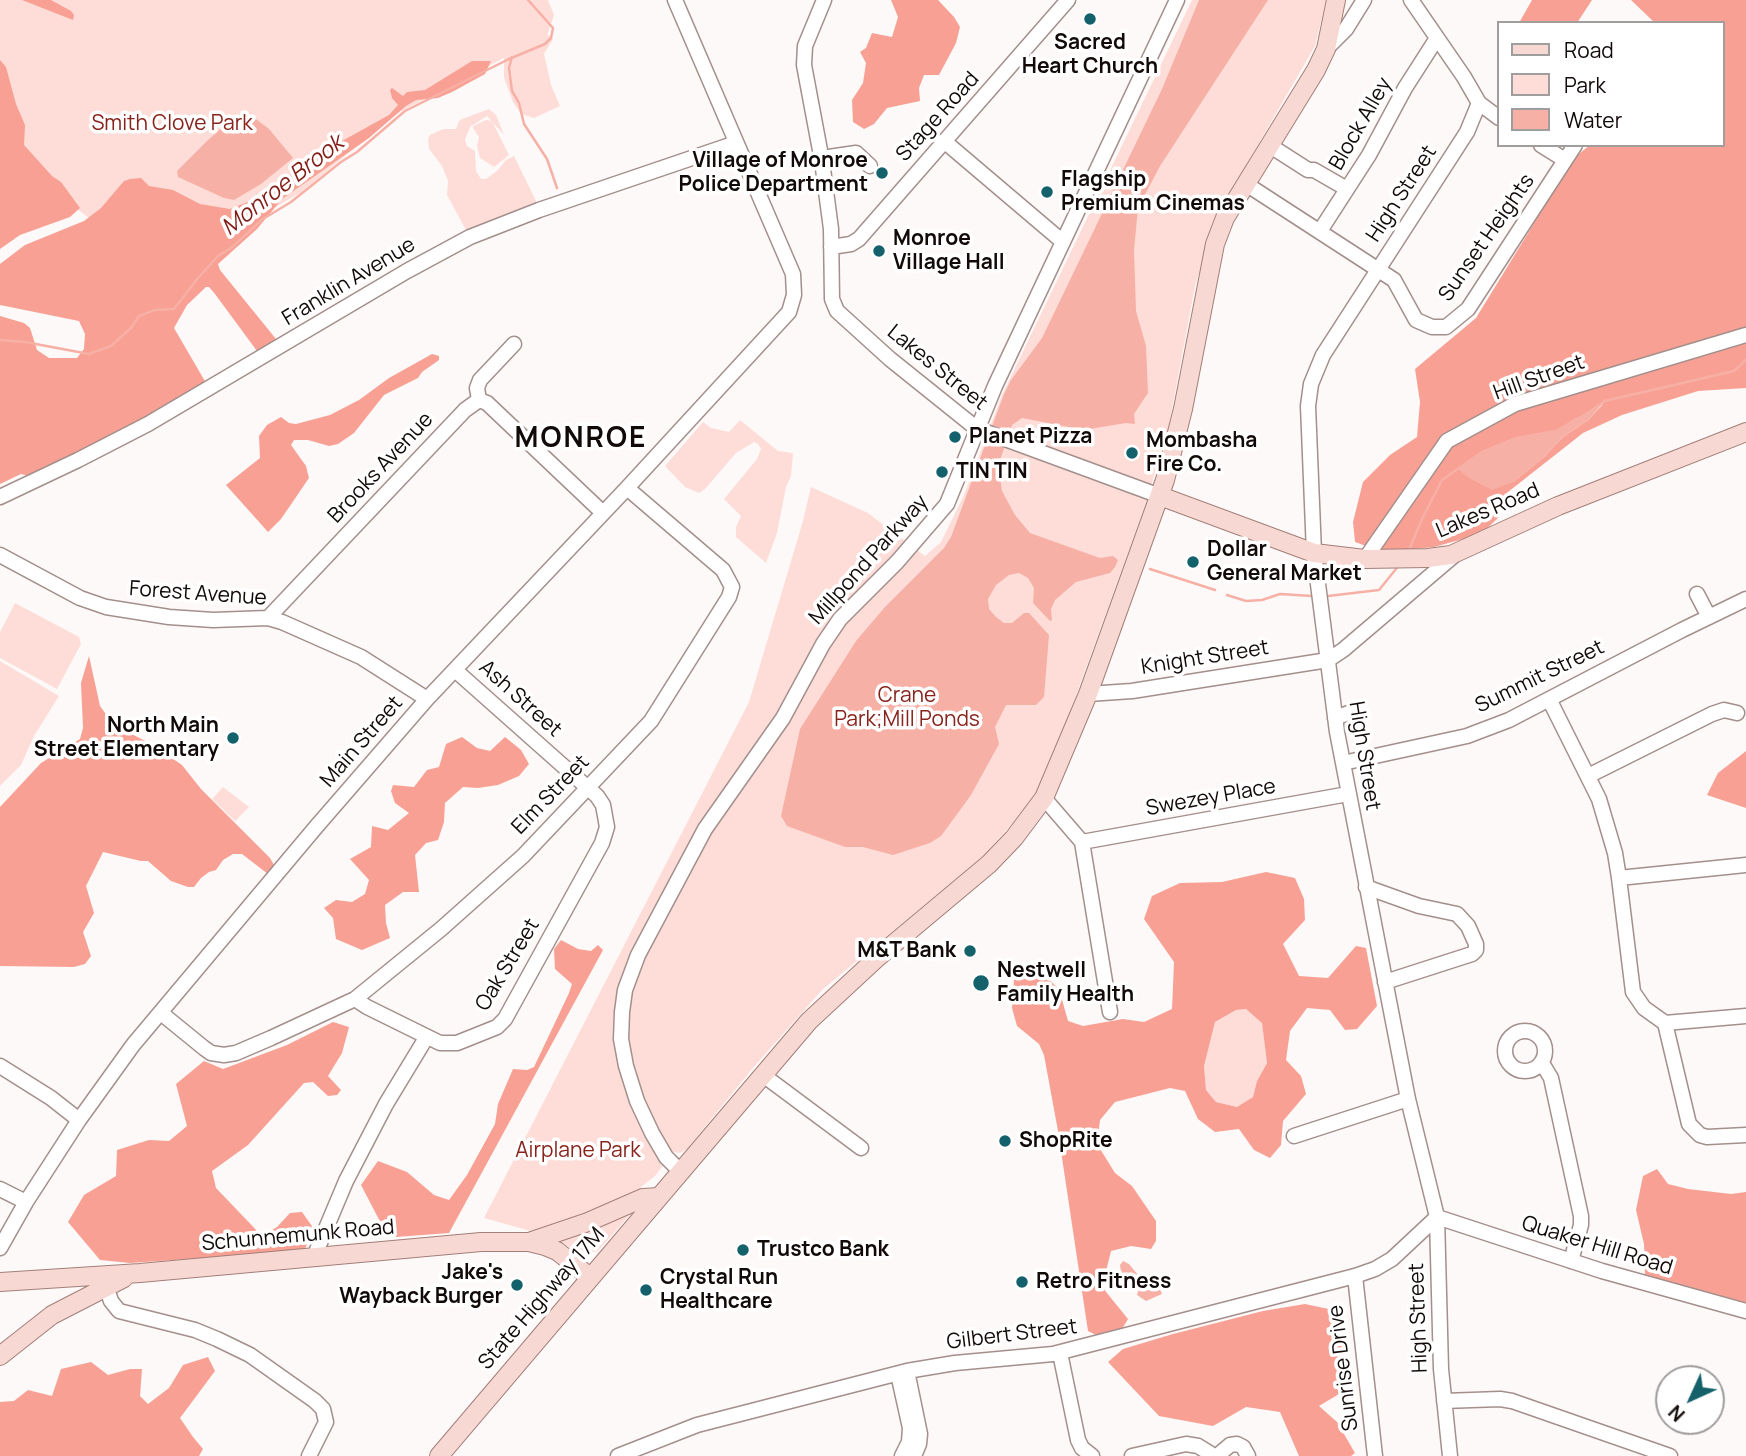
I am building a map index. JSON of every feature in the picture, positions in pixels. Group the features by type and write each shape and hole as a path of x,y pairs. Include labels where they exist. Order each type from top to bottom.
{"main road":[{"name":"State Highway 17M","path":"439,1456 680,1171 839,991 989,864 1014,838 1044,798 1088,694 1160,496 1177,435 1215,244 1225,218 1316,70 1326,49 1336,0"},
{"name":"Lakes Road","path":"1160,496 1314,553 1365,559 1428,558 1458,552 1558,506 1746,432"},
{"path":"529,1242 588,1222 643,1198 659,1197"},
{"name":"Schunnemunk Road","path":"0,1282 140,1273 481,1242 529,1242 557,1251 590,1277"},
{"path":"0,1356 52,1315 106,1286 140,1273"}],"street":[{"path":"675,0 736,143"},
{"name":"Lakes Street","path":"824,0 805,46 804,65 822,158 831,247 832,299 841,316 961,418 984,431 1160,496"},
{"name":"Stage Road","path":"831,247 851,244 859,239 1068,0"},
{"name":"Millpond Parkway","path":"680,1171 666,1157 652,1133 637,1101 626,1066 621,1039 622,1012 625,990 638,955 705,829 783,718 823,644 840,619 915,543 947,504 984,431 995,386 1177,0"},
{"path":"1326,49 1346,29 1364,0"},
{"path":"1411,0 1479,103 1498,117"},
{"name":"Block Alley","path":"1320,231 1369,155 1405,88 1437,38"},
{"name":"High Street","path":"1450,1456 1441,1370 1437,1217 1408,1100 1335,718 1314,553 1308,418 1311,384 1323,355 1467,132 1479,103"},
{"path":"944,141 1063,242"},
{"name":"Main Street","path":"0,1248 79,1120 134,1045 316,827 428,699 785,319 794,295 793,274 736,143"},
{"name":"Franklin Avenue","path":"0,498 164,415 407,271 470,237 540,210 736,143"},
{"path":"1269,145 1346,190"},
{"path":"1544,147 1565,160 1573,147"},
{"path":"822,158 856,153 870,166"},
{"name":"Sunset Heights","path":"1378,270 1394,281 1412,308 1416,320 1432,327 1446,327 1468,309 1565,160"},
{"path":"1245,184 1378,270"},
{"name":"Hill Street","path":"1365,559 1447,441 1515,404 1746,335"},
{"name":"Brooks Avenue","path":"268,618 465,410 479,400 477,387 480,380 514,344"},
{"path":"479,400 486,402 603,513"},
{"name":"Elm Street","path":"160,1013 211,1053 224,1055 236,1053 355,999 523,856 643,731 664,703 732,589 721,568 627,488"},
{"path":"1328,660 1458,552"},
{"name":"Forest Avenue","path":"0,555 80,598 106,607 134,613 213,620 268,618 311,633 361,657 428,699"},
{"path":"1697,594 1709,617"},
{"name":"Summit Street","path":"1343,763 1467,736 1509,720 1746,599"},
{"name":"Knight Street","path":"1088,694 1132,691 1328,660"},
{"name":"Ash Street","path":"455,670 588,788"},
{"path":"1549,699 1599,799 1615,853 1633,992 1644,1008 1665,1023 1746,1016"},
{"path":"1588,776 1712,714 1724,710 1737,713"},
{"path":"1335,718 1354,711"},
{"name":"Oak Street","path":"355,999 440,1043 457,1043 488,1032 505,1019 602,843 607,827 603,805 588,788"},
{"name":"Swezey Place","path":"1082,842 1348,794"},
{"path":"1044,798 1082,842 1110,1012"},
{"path":"1619,878 1746,865"},
{"path":"1366,887 1419,906 1457,914 1468,926 1476,944 1476,950 1472,954 1385,982"},
{"path":"1665,1023 1689,1124 1707,1138 1746,1135"},
{"path":"314,1257 328,1219 385,1104 426,1038"},
{"path":"1542,1063 1551,1079 1581,1216 1571,1261"},
{"path":"0,1066 51,1098 79,1120"},
{"path":"763,1075 861,1149"},
{"path":"1294,1136 1408,1100"},
{"path":"0,1189 26,1202"},
{"name":"Quaker Hill Road","path":"1437,1217 1571,1261 1746,1311"},
{"name":"Gilbert Street","path":"618,1456 697,1426 903,1373 955,1363 1060,1353 1355,1276 1392,1259 1437,1217"},
{"name":"Sunrise Drive","path":"1355,1276 1375,1456"},
{"path":"106,1286 111,1301 119,1311 195,1330 217,1339 250,1355 315,1401 323,1409 326,1422 309,1456"},
{"path":"1060,1353 1077,1440 1091,1456"},
{"path":"902,1456 909,1442 910,1428 903,1373"},
{"path":"903,1373 920,1434 914,1456"},
{"path":"1444,1401 1512,1401 1670,1456"},
{"path":"1132,1456 1186,1444 1198,1446 1215,1456 1230,1445 1237,1444 1243,1447 1248,1456"}],"green space":[{"name":"Smith Clove Park","path":"0,0 548,0 554,15 547,36 553,39 544,54 551,85 560,106 534,118 521,114 513,102 504,78 504,58 396,114 300,193 161,273 0,150"},
{"name":"Crane Park;Mill Ponds","path":"1192,0 1326,0 1315,46 1227,198 1209,240 1195,286 1169,425 1146,503 1045,777 1029,805 984,855 822,990 752,1069 687,1149 680,1153 673,1152 655,1176 641,1187 635,1209 598,1251 581,1255 556,1238 484,1218 749,702 811,487 868,513 925,556 941,542 964,495 1002,395"},
{"path":"489,109 496,115 504,135 487,116 470,127 465,140 467,146 475,151 476,171 481,179 486,179 514,156 537,203 466,230 447,195 448,181 442,166 429,149 428,139 430,135 443,129 456,129 462,119"},
{"path":"486,120 492,121 509,155 494,167 480,158 477,146 479,137 473,128"},
{"path":"740,420 778,451 793,453 791,476 786,487 777,533 766,563 736,537 736,527 741,516 724,499 757,459 761,449 758,444 754,442 736,453 699,493 685,487 665,466 703,422 711,428 729,432"},
{"path":"15,603 79,637 81,644 57,689 0,658 0,632"},
{"path":"0,661 59,696 34,736 21,765 0,786"},
{"path":"223,787 249,807 235,821 212,799"},
{"path":"1246,1009 1262,1022 1267,1063 1257,1081 1253,1097 1237,1107 1216,1102 1206,1090 1204,1066 1215,1022 1236,1010"}],"shaded area":[{"path":"22,0 51,0 71,11 73,20"},
{"path":"891,0 938,0 960,27 956,43 939,75 924,75 919,88 920,101 887,108 874,124 864,129 853,122 852,100 863,83 866,63 860,52 866,48 872,33 892,37 898,17"},
{"path":"1532,0 1592,0 1578,21 1520,21"},
{"path":"1631,0 1746,0 1746,388 1698,391 1622,415 1583,433 1508,492 1498,518 1481,534 1434,547 1383,552 1355,542 1353,522 1363,482 1390,455 1417,437 1420,402 1415,369 1476,318 1574,158 1588,147 1725,147 1725,21 1653,21","holes":["1603,404 1588,420 1563,437 1544,457 1513,482 1482,452 1516,438 1556,431"]},
{"path":"0,60 6,67 25,125 24,145 52,176 61,182 80,208 70,217 20,235 0,249"},
{"path":"472,61 491,61 485,74 452,92 438,98 416,100 406,106 369,138 282,199 257,229 218,264 276,339 257,351 215,294 206,287 187,305 174,328 206,383 90,449 29,476 21,474 0,484 0,316 24,323 30,328 37,350 49,358 77,358 84,349 85,334 79,321 0,305 0,264 25,245 84,221 101,208 124,181 130,179 141,178 149,186 173,190 200,204 230,209 270,193 306,161 389,115 398,105 392,98 392,88 403,96 407,92 425,90"},
{"path":"432,354 439,356 439,360 418,378 384,395 354,433 338,444 329,446 308,440 294,440 291,445 306,466 309,478 281,519 268,532 226,485 260,458 259,436 267,425 281,417 296,424 330,415"},
{"path":"89,656 100,706 105,713 120,728 153,745 182,765 201,789 274,865 268,874 242,854 233,854 223,860 216,870 201,878 194,887 188,887 171,881 148,861 103,852 86,886 94,913 83,932 91,956 85,964 74,967 0,966 0,807 41,763 80,739 83,728 81,683"},
{"path":"462,737 477,748 490,751 505,737 521,750 529,764 519,776 498,785 463,787 445,803 444,822 438,840 426,843 415,855 419,892 403,892 385,905 390,938 362,950 336,939 333,918 324,908 336,900 352,902 365,894 369,880 350,859 371,847 372,826 388,830 409,813 395,803 391,791 393,785 414,787 427,770 439,767 446,744"},
{"path":"1746,751 1746,808 1707,795 1718,773"},
{"path":"1266,872 1295,878 1304,899 1305,920 1283,944 1299,976 1328,978 1356,946 1366,948 1377,1006 1357,1029 1345,1030 1330,1010 1307,1008 1290,1031 1286,1060 1301,1076 1306,1094 1283,1121 1281,1145 1270,1158 1254,1150 1239,1129 1215,1132 1198,1119 1185,1091 1170,1088 1115,1102 1100,1120 1097,1144 1115,1173 1132,1186 1156,1221 1156,1241 1151,1249 1131,1246 1111,1251 1102,1287 1128,1319 1122,1329 1102,1338 1088,1331 1044,1055 1039,1044 1017,1026 1012,1008 1014,979 1032,964 1059,989 1068,1021 1083,1026 1123,1019 1144,1022 1172,1009 1174,962 1144,919 1152,896 1180,883 1222,882","holes":["1246,1009 1262,1023 1267,1063 1257,1081 1253,1097 1237,1107 1216,1102 1206,1090 1204,1066 1215,1022 1236,1010"]},
{"path":"561,940 578,949 591,951 598,945 603,950 449,1233 396,1237 385,1231 361,1185 378,1161 407,1172 434,1195 449,1200 467,1175 495,1124 498,1104 513,1069 527,1070 534,1067 569,993 572,984 555,969 554,949"},
{"path":"333,1022 349,1027 342,1053 328,1076 341,1090 337,1095 328,1096 313,1082 304,1083 248,1145 212,1171 216,1188 262,1236 277,1227 290,1213 302,1212 314,1229 304,1251 130,1263 100,1260 68,1222 84,1195 116,1176 117,1150 149,1140 169,1141 187,1126 176,1084 204,1061 223,1069 287,1045"},
{"path":"1657,1169 1668,1184 1731,1194 1746,1192 1746,1305 1661,1283 1645,1275 1644,1244 1636,1210 1643,1176"},
{"path":"1305,1304 1338,1311 1351,1376 1344,1391 1319,1406 1337,1422 1355,1453 1351,1456 1299,1456 1280,1412 1246,1407 1213,1426 1159,1416 1108,1362 1123,1349 1173,1334 1263,1311"},
{"path":"208,1357 215,1371 180,1418 203,1449 199,1456 0,1456 0,1402 14,1401 28,1390 52,1396 61,1369 91,1362 108,1375 142,1369 140,1396 148,1404 169,1388 183,1365"}],"water":[{"path":"1199,0 1268,0 1160,166 1138,208 1134,250 1136,311 1146,346 1148,393 1134,414 1135,424 1084,430 1022,418 1012,425 998,466 1002,491 1015,515 1030,533 1100,558 1113,556 1118,560 1115,567 1110,573 1076,582 1055,600 1050,621 1033,603 1034,588 1028,578 1019,573 1009,575 996,585 988,599 989,609 996,617 1004,623 1012,623 1024,613 1029,613 1049,635 1044,697 1036,705 1006,705 995,727 999,744 971,795 941,836 930,843 893,855 863,847 845,847 787,826 781,816 800,729 856,641 885,607 944,548 951,537 1004,394 1042,338 1162,89"},
{"path":"244,114 252,116 269,129 293,158 261,184 234,200 178,177 177,171 207,141 234,117"},
{"path":"1605,401 1588,420 1563,437 1544,457 1513,482 1492,490 1458,469 1482,452 1516,438 1556,431"},
{"path":"1123,1261 1139,1276 1140,1282 1160,1289 1162,1294 1146,1301 1137,1295 1139,1288 1136,1291 1128,1289 1122,1279 1120,1265"}],"waterway":[{"name":"Monroe Brook","path":"0,340 89,354 111,346 131,328 139,316 155,310 174,309 218,256 263,219 291,202 357,152 405,111 545,44 551,38 553,28 528,0"},
{"path":"512,57 509,68 512,91 519,103 524,124 547,159 557,188"},
{"path":"1586,414 1605,401 1734,371 1746,360"},
{"path":"1409,550 1442,480 1482,452 1516,438 1556,431 1580,417"},
{"path":"1328,596 1379,590 1400,564"},
{"path":"1150,569 1215,590"},
{"path":"1227,595 1246,601 1262,600 1280,594 1312,596"}],"place":[{"name":"Sacred Heart Church","path":"1090,19"},
{"name":"Village of Monroe Police Department","path":"882,173"},
{"name":"Flagship Premium Cinemas","path":"1047,192"},
{"name":"Monroe Village Hall","path":"879,251"},
{"name":"Planet Pizza","path":"955,437"},
{"name":"Mombasha Fire Co.","path":"1132,453"},
{"name":"TIN TIN","path":"942,472"},
{"name":"Dollar General Market","path":"1193,562"},
{"name":"North Main Street Elementary","path":"233,738"},
{"name":"M&T Bank","path":"970,951"},
{"name":"Nestwell Family Health","path":"981,983"},
{"name":"ShopRite","path":"1005,1141"},
{"name":"Trustco Bank","path":"743,1250"},
{"name":"Retro Fitness","path":"1022,1282"},
{"name":"Jake's Wayback Burger","path":"517,1285"},
{"name":"Crystal Run Healthcare","path":"646,1290"}],"district":[{"name":"MONROE","path":"581,439"}],"park label":[{"name":"Airplane Park","path":"578,1151"}]}
